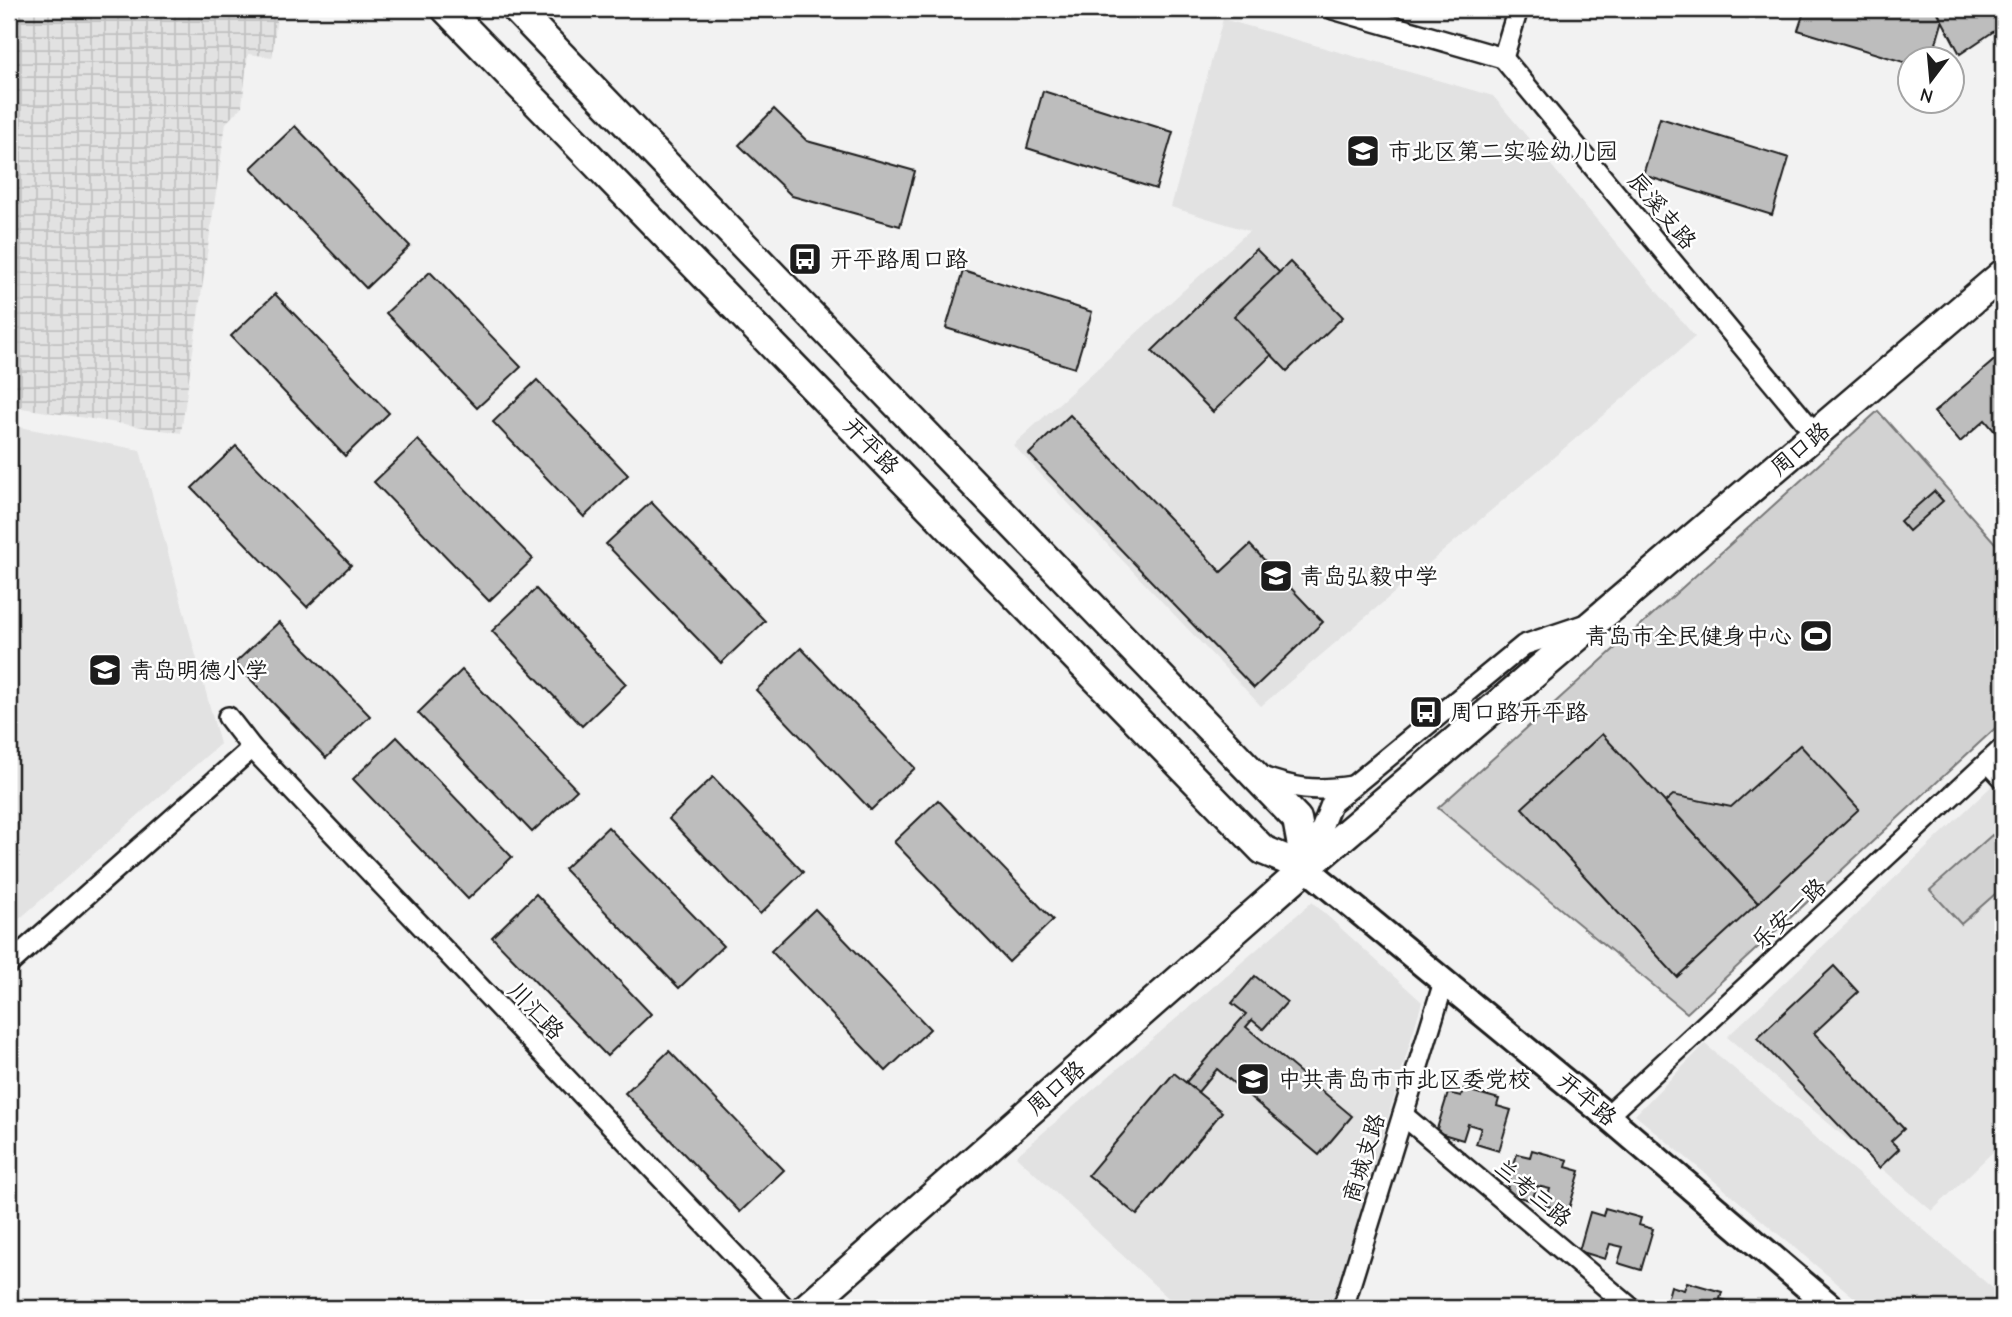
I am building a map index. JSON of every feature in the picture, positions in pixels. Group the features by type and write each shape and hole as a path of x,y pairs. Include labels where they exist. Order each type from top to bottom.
{"main road":[{"name":"开平路","path":"446,9 1264,850 1306,868"},
{"name":"开平路","path":"516,9 1297,820 1306,868"},
{"name":"周口路","path":"806,1308 1306,868 1594,621 2001,280"}],"street":[{"path":"1333,9 1503,58 1518,9"},
{"name":"辰溪支路","path":"1503,58 1817,436"},
{"name":"周口路","path":"1306,868 1331,804 1524,645 1594,621"},
{"name":"川汇路","path":"228,717 252,748 785,1308"},
{"path":"9,964 252,748"},
{"name":"乐安一路","path":"1607,1116 2003,748"},
{"path":"1988,762 2003,778"},
{"path":"1254,774 1294,789 1321,791 1353,786"},
{"name":"开平路","path":"1306,868 1607,1116 1832,1308"},
{"name":"商城支路","path":"1343,1308 1444,982"},
{"name":"兰考三路","path":"1403,1115 1609,1301 1631,1308"}],"shaded area":[{"path":"9,9 278,9 272,57 248,54 242,106 226,123 181,433 9,406"},
{"name":"青岛弘毅中学","path":"1223,19 1493,96 1695,337 1261,706 1013,445 1249,231 1171,207"},
{"name":"青岛市全民健身中心","path":"1878,411 2003,552 2003,721 1687,1013 1438,808"},
{"name":"青岛明德小学","path":"9,425 140,450 220,744 9,928"},
{"path":"1998,780 2003,785 2003,1142 1932,1211 1727,1037"},
{"path":"1992,835 2003,847 2003,887 1961,924 1930,890"},
{"name":"中共青岛市市北区委党校","path":"1312,902 1422,1002 1332,1308 1179,1308 1016,1156"},
{"path":"1705,1044 2003,1297 2003,1308 1867,1308 1635,1115"}],"building":[{"path":"1805,9 1931,9 1945,13 1935,46 1896,46 1896,60 1798,30"},
{"path":"1936,9 2003,9 2003,25 1966,50 1966,46 1956,46"},
{"path":"1043,91 1173,132 1156,189 1027,148"},
{"path":"774,109 807,141 915,171 900,226 792,196 739,145"},
{"path":"1660,118 1789,158 1772,215 1643,175"},
{"path":"295,126 410,246 366,288 251,168"},
{"path":"1256,249 1326,319 1305,340 1296,331 1213,412 1152,351"},
{"path":"1290,262 1343,317 1287,371 1234,316"},
{"path":"963,271 1092,312 1075,368 946,328"},
{"path":"430,272 521,367 477,408 386,313"},
{"path":"275,294 389,413 345,456 231,336"},
{"path":"1998,357 2003,363 2003,441 1985,420 1960,442 1934,412"},
{"path":"537,380 628,475 584,517 493,422"},
{"path":"1070,415 1221,572 1250,545 1323,622 1254,688 1029,454"},
{"path":"418,440 533,559 489,601 374,482"},
{"path":"236,446 351,565 307,607 192,488"},
{"path":"1934,491 1943,501 1909,531 1900,521"},
{"path":"651,502 765,621 721,663 606,544"},
{"path":"536,589 626,684 582,726 492,631"},
{"path":"279,622 370,716 326,758 235,663"},
{"path":"801,648 915,768 871,810 756,690"},
{"path":"462,670 577,790 532,832 418,713"},
{"path":"1602,734 1758,903 1677,977 1522,808"},
{"path":"397,737 512,857 468,899 353,779"},
{"path":"1800,745 1859,809 1758,903 1665,802 1673,795 1731,807"},
{"path":"713,777 803,872 760,914 669,819"},
{"path":"938,800 1053,920 1009,962 894,842"},
{"path":"608,827 723,946 679,988 564,869"},
{"path":"536,894 651,1014 607,1056 492,937"},
{"path":"815,909 930,1029 886,1071 771,951"},
{"path":"1834,966 1858,992 1814,1033 1904,1129 1891,1141 1899,1149 1879,1168 1757,1038"},
{"path":"1255,976 1287,1002 1263,1029 1252,1020 1246,1027 1352,1116 1319,1155 1217,1069 1198,1092 1186,1082 1246,1014 1232,1003"},
{"path":"669,1051 784,1170 740,1212 625,1093"},
{"path":"1174,1073 1222,1112 1137,1215 1088,1175"},
{"path":"1463,1089 1499,1099 1497,1106 1511,1110 1499,1151 1476,1144 1481,1128 1468,1124 1463,1140 1436,1132 1448,1093 1461,1096"},
{"path":"1532,1150 1568,1160 1566,1167 1580,1171 1568,1212 1545,1205 1550,1189 1537,1186 1532,1201 1506,1193 1517,1154 1530,1157"},
{"path":"1605,1208 1641,1218 1639,1225 1653,1229 1641,1270 1618,1263 1623,1247 1610,1244 1605,1259 1579,1251 1590,1212 1603,1216"},
{"path":"1687,1282 1722,1292 1720,1299 1734,1303 1732,1308 1665,1308 1671,1286 1684,1290"}],"place":[{"name":"市北区第二实验幼儿园","path":"1363,151"},
{"name":"开平路周口路","path":"805,259"},
{"name":"青岛弘毅中学","path":"1276,576"},
{"name":"青岛市全民健身中心","path":"1816,636"},
{"name":"青岛明德小学","path":"105,670"},
{"name":"周口路开平路","path":"1426,712"},
{"name":"中共青岛市市北区委党校","path":"1253,1079"}]}
